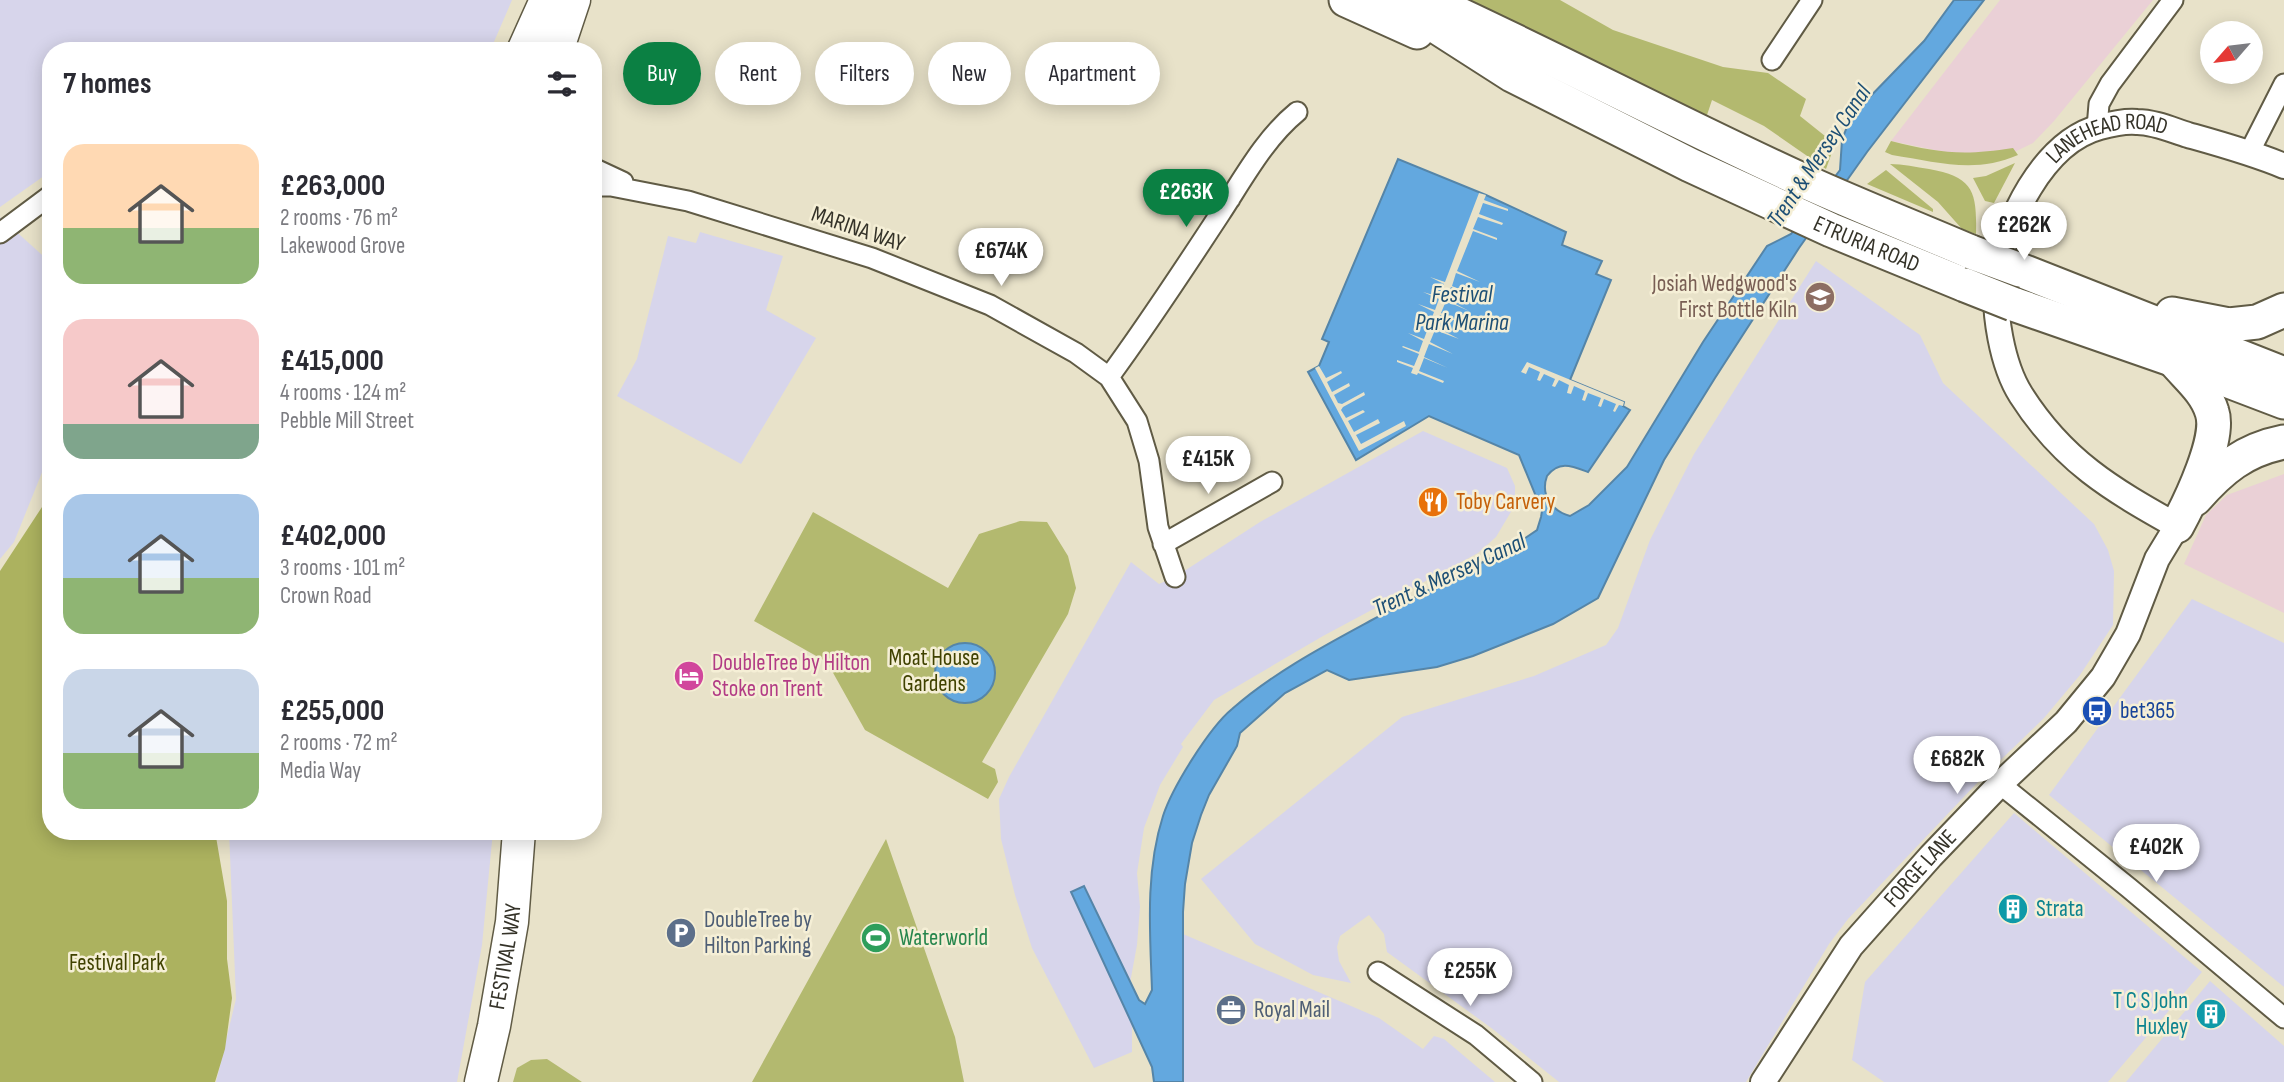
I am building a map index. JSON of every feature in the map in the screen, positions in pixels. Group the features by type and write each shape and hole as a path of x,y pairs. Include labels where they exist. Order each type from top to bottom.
{"highway":[{"path":"1346,0 1512,75"},
{"name":"ETRURIA ROAD","path":"1395,0 1512,75 1690,164 1831,230 2013,304 2284,402"},
{"name":"ETRURIA ROAD","path":"1428,0 1534,48 1612,89 1804,181 1971,252 2284,374"},
{"path":"1457,0 1534,48"},
{"path":"2101,301 2229,325 2257,322 2284,310"},
{"path":"2171,359 2200,388 2213,413 2212,440 2183,516"},
{"path":"2183,516 2214,477 2246,453 2284,442"}],"main road":[{"path":"527,42 546,0"},
{"path":"560,42 574,0"},
{"name":"FESTIVAL WAY","path":"481,1082 494,1026 512,922 518,840"}],"street":[{"path":"1772,60 1812,0"},
{"path":"2097,128 2099,104 2110,84 2173,0"},
{"path":"2249,153 2284,84"},
{"path":"1109,377 1264,149 1297,111"},
{"name":"LANEHEAD ROAD","path":"2183,516 2113,491 2070,457 2050,436 2019,393 2004,353 1996,311 1997,277 2007,236 2029,188 2057,154 2074,139 2097,128 2137,122 2249,153 2284,166"},
{"name":"MARINA WAY","path":"602,174 650,192 771,225 872,257 1007,313 1109,377 1137,421 1149,461 1156,518 1175,577"},
{"name":"MARINA WAY","path":"602,186 650,192"},
{"path":"1208,187 1230,199"},
{"path":"0,233 42,202"},
{"path":"1163,544 1272,482"},
{"name":"FORGE LANE","path":"1769,1080 1851,946 1931,856 2066,722 2103,677 2127,634 2157,559 2183,516"},
{"path":"2000,785 2129,888 2284,1018"},
{"path":"1378,972 1476,1035 1532,1082"}],"shaded area":[{"path":"0,0 512,0 494,42 42,42 42,177 0,207"},
{"path":"2000,0 2153,0 2033,143 2000,159 1983,160 1891,141"},
{"path":"0,217 42,255 42,472 14,542 0,559"},
{"path":"700,232 783,256 766,310 816,338 741,464 617,396 637,359 668,236 696,243"},
{"name":"bet365","path":"1816,261 1920,335 1943,383 2094,524 2108,550 2114,571 2113,625 2080,675 2044,718 1979,781 1848,919 1829,944 1746,1082 1559,1082 1494,1030 1387,952 1384,934 1369,915 1340,936 1337,947 1339,961 1351,983 1313,975 1255,944 1201,879 1402,717 1534,676 1606,645 1618,628 1650,540 1694,454"},
{"path":"1423,431 1507,468 1515,486 1515,505 1496,537 1478,553 1323,636 1214,700 1181,744 1183,747 1160,785 1144,828 1137,873 1140,907 1137,945 1130,983 1084,887 1071,892 1132,1023 1132,1052 1094,1068 1032,948 1015,895 1001,839 999,799 1009,777 1131,562 1159,584 1175,577 1260,522"},
{"path":"2284,474 2284,613 2184,564 2206,515 2227,495"},
{"path":"2192,599 2284,643 2284,987 2049,795"},
{"path":"2014,813 2202,972 2108,1082 1884,1082 1852,1060 1865,982"},
{"path":"229,840 492,840 482,945 457,1082 216,1082 236,999"},
{"path":"1183,934 1379,1018 1423,1049 1434,1036 1444,1039 1495,1082 1183,1082"},
{"name":"T C S John Huxley","path":"2210,981 2284,1046 2284,1082 2126,1082"}],"green space":[{"path":"1471,0 1560,0 1613,30 1723,67 1768,73 1806,99 1800,116 1835,144 1826,169 1764,126 1712,100 1706,118 1496,15"},
{"path":"1891,141 1951,152 2013,148 2018,155 1986,164 1956,165 1892,155 1885,152"},
{"path":"2015,163 1994,203 1985,201 1973,178 1986,176"},
{"path":"1890,164 1944,172 1964,182 1973,197 1976,234 1962,229 1938,202"},
{"path":"1886,170 1933,209 1933,212 1867,184"},
{"name":"Festival Park","path":"42,507 42,840 217,840 227,901 227,959 232,998 225,1049 215,1082 0,1082 0,571"},
{"name":"Moat House Gardens","path":"813,512 948,588 979,534 1020,521 1047,522 1068,556 1076,588 1068,614 982,762 995,769 998,782 988,799 865,730 827,662 754,621"},
{"name":"Waterworld","path":"886,839 955,1037 964,1082 752,1082"},
{"path":"547,1059 582,1082 513,1082 517,1068 531,1060"}],"water":[{"name":"Festival Park Marina","path":"1954,0 1984,0 1867,152 1799,248 1715,378 1664,460 1598,598 1553,624 1473,656 1437,667 1349,680 1327,670 1285,693 1240,733 1237,746 1209,795 1201,815 1192,843 1185,884 1183,1082 1154,1082 1152,1067 1071,892 1084,886 1139,1000 1145,1004 1152,990 1150,903 1157,837 1174,790 1213,730 1232,709 1281,672 1352,631 1512,547 1537,530 1541,517 1542,511 1519,455 1429,416 1356,460 1308,372 1319,366 1329,342 1322,339 1398,159 1566,232 1562,245 1602,261 1596,274 1611,280 1570,380 1624,402 1623,406 1630,410 1588,472 1571,466 1561,466 1547,476 1546,496 1553,506 1570,516 1589,505 1627,467 1703,342 1767,246 1791,234 1840,170 1842,140 1848,124 1863,104 1924,41"},
{"path":"965,643 982,648 990,656 995,673 990,690 982,698 965,703 948,698 940,690 935,673 940,656 948,648"}],"pier":[{"path":"1479,193 1486,195 1484,200 1508,211 1483,203 1479,214 1503,223 1502,225 1478,217 1473,229 1497,240 1473,231 1457,271 1480,282 1456,273 1452,286 1475,297 1451,287 1446,299 1469,311 1446,301 1441,313 1465,324 1440,315 1436,327 1459,339 1435,330 1430,342 1453,354 1429,344 1424,357 1448,368 1424,358 1419,371 1444,381 1443,383 1411,373 1413,368 1397,360 1414,366 1419,354 1402,347 1419,352 1423,341 1408,333 1424,339 1434,312 1418,304 1435,310 1439,299 1423,292 1440,297 1444,284 1430,277 1445,282"},
{"path":"1527,362 1624,402 1623,406 1619,405 1615,412 1613,411 1616,404 1604,399 1601,407 1598,406 1601,398 1588,393 1585,401 1582,400 1585,391 1574,386 1571,394 1567,393 1569,385 1559,380 1555,387 1552,386 1555,379 1544,374 1540,381 1537,380 1540,372 1529,367 1526,374 1521,372"},
{"path":"1319,366 1326,378 1341,371 1342,373 1327,382 1332,392 1349,383 1350,386 1334,395 1338,403 1342,404 1364,392 1365,395 1341,410 1346,418 1363,410 1365,412 1348,421 1354,432 1378,419 1380,423 1356,435 1361,444 1404,421 1406,426 1359,451 1315,368"}],"place":[{"name":"Josiah Wedgwood's First Bottle Kiln","path":"1820,297"},
{"name":"Toby Carvery","path":"1433,502"},
{"name":"DoubleTree by Hilton Stoke on Trent","path":"689,676"},
{"name":"bet365","path":"2097,711"},
{"name":"Strata","path":"2013,909"},
{"name":"DoubleTree by Hilton Parking","path":"681,933"},
{"name":"Waterworld","path":"876,938"},
{"name":"Royal Mail","path":"1231,1010"},
{"name":"T C S John Huxley","path":"2211,1014"}],"water label":[{"name":"Trent & Mersey Canal","path":"1819,156"},
{"name":"Trent & Mersey Canal","path":"1449,575"}]}
